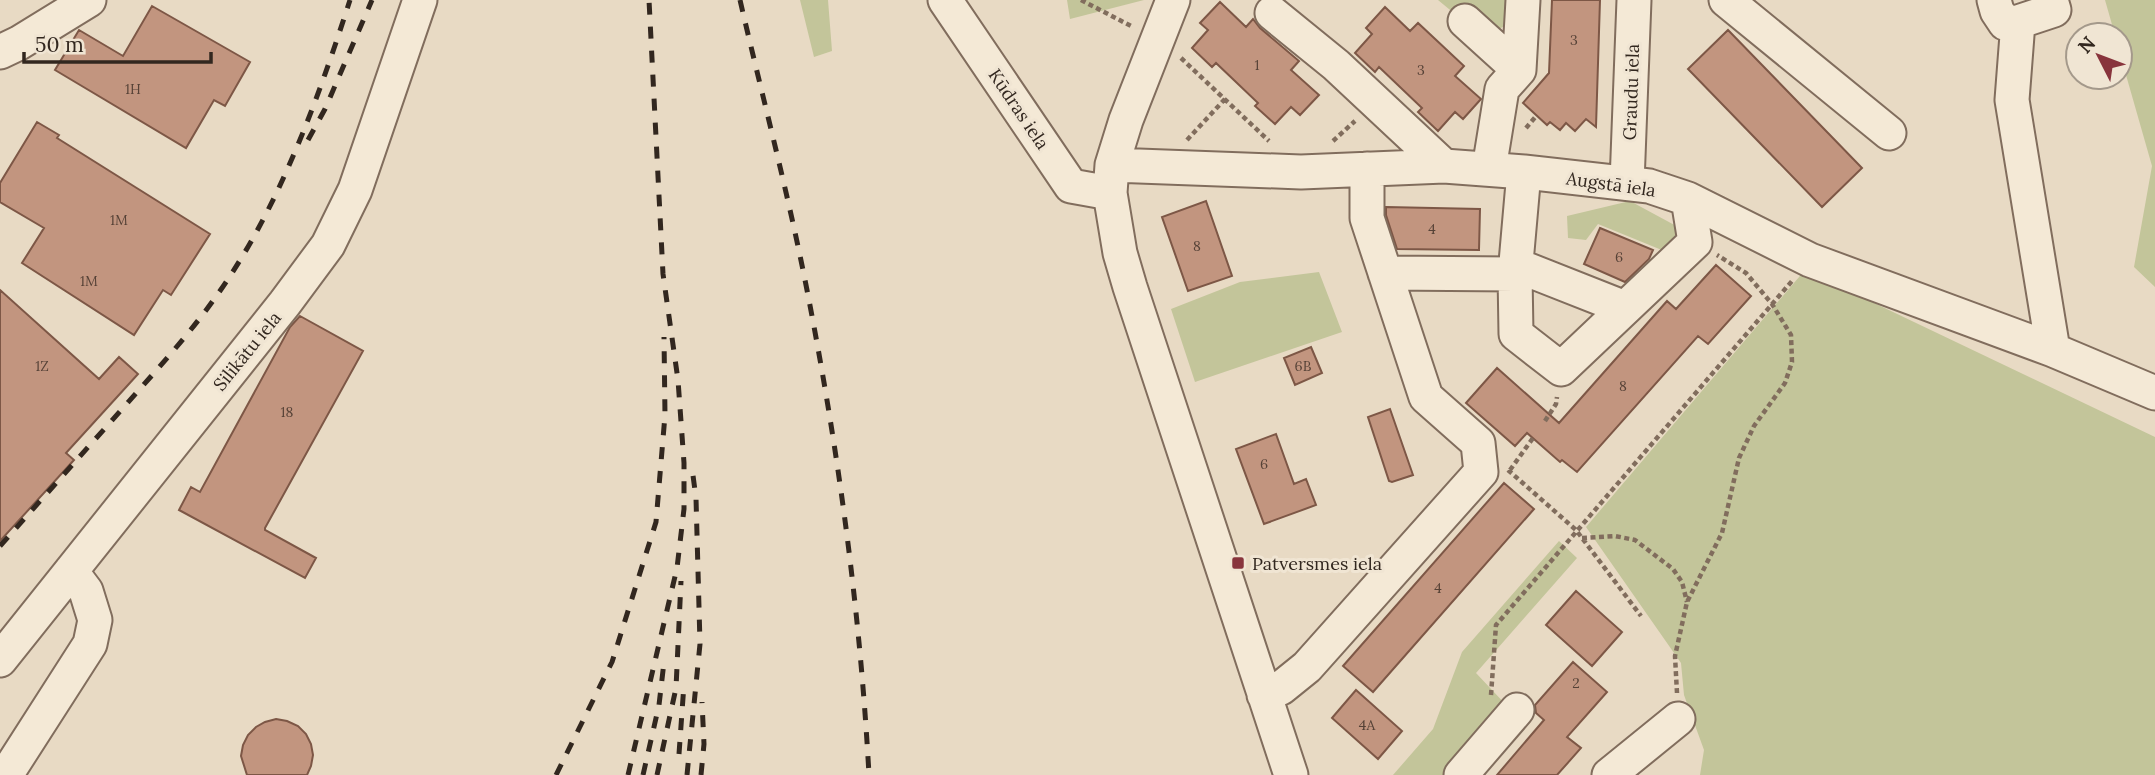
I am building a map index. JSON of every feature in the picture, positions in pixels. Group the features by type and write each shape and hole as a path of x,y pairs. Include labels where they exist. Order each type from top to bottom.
{"street":[{"path":"10,48 89,0"},
{"name":"Silikātu iela","path":"0,660 285,303 328,245 355,190 419,0"},
{"name":"Kūdras iela","path":"945,0 1072,186 1111,179"},
{"path":"1173,0 1126,120 1111,179 1120,253 1291,775"},
{"path":"1489,169 1502,89 1519,70 1523,0"},
{"name":"Graudu iela","path":"1627,183 1634,0"},
{"path":"1726,0 1889,133"},
{"path":"1994,0 2005,23 2018,22 2054,10 2051,0"},
{"path":"1272,13 1336,65 1444,166"},
{"path":"1465,22 1519,70"},
{"path":"2018,22 2012,100 2053,350"},
{"name":"Augstā iela","path":"1111,179 1161,168 1301,172 1444,166 1649,186 1688,199 1810,260 2053,350 2155,393"},
{"path":"1264,695 1281,688 1307,667 1495,471 1478,443 1426,397 1367,218 1367,169"},
{"path":"1524,173 1516,270 1516,334 1561,369 1695,242 1688,199"},
{"path":"1385,273 1516,270 1625,308"},
{"path":"6,775 90,644 95,620 86,591 71,571"},
{"path":"1461,775 1517,710"},
{"path":"1609,775 1678,719"}],"path":[{"path":"1081,0 1158,37"},
{"path":"1185,62 1301,172 1376,101"},
{"path":"1161,168 1225,100"},
{"path":"1678,719 1675,656 1687,603 1722,533 1740,458 1754,426 1785,383 1792,362 1791,335 1772,304 1746,273 1695,242"},
{"path":"1487,745 1496,625 1810,260"},
{"path":"1533,438 1495,471 1576,530 1641,616"},
{"path":"1582,538 1615,536 1635,540 1673,569 1682,582 1687,603"}],"green space":[{"path":"800,0 828,0 832,51 814,57"},
{"path":"1067,0 1144,0 1070,19"},
{"path":"1438,0 1511,0 1510,22 1498,30 1461,19"},
{"path":"2105,0 2155,0 2155,287 2134,267 2152,166 2131,91 2134,91 2134,21 2111,21"},
{"path":"1630,201 1680,228 1674,255 1598,224 1586,240 1568,238 1567,216"},
{"path":"1805,270 2155,437 2155,775 1700,775 1704,750 1684,695 1681,663 1586,527"},
{"path":"1319,272 1342,332 1195,382 1171,309 1240,282"},
{"path":"1559,541 1577,558 1476,673 1508,707 1447,775 1393,775 1433,729 1462,652"}],"building":[{"path":"1552,0 1600,0 1596,127 1586,119 1575,131 1566,123 1560,130 1550,122 1547,125 1523,103 1549,73"},
{"path":"1220,2 1246,27 1253,19 1299,61 1291,70 1319,95 1300,115 1291,107 1275,124 1255,106 1258,103 1216,63 1212,67 1192,48 1208,30 1200,23"},
{"path":"152,6 250,62 225,106 214,100 186,148 55,70 79,30 123,56"},
{"path":"1385,7 1410,31 1418,23 1464,66 1455,76 1481,99 1463,119 1455,112 1438,131 1418,112 1422,108 1379,67 1375,72 1355,53 1372,34 1366,28"},
{"path":"1728,30 1862,168 1822,207 1688,69"},
{"path":"37,122 59,135 57,138 210,234 171,295 163,290 134,335 22,263 44,228 0,202 0,183"},
{"path":"1206,201 1232,276 1188,291 1162,217"},
{"path":"1386,207 1480,209 1479,250 1397,249"},
{"path":"1600,228 1653,250 1649,259 1625,282 1584,264"},
{"path":"1716,265 1751,296 1708,344 1698,336 1577,472 1562,460 1560,462 1527,433 1515,446 1466,403 1497,368 1559,423 1667,301 1676,309"},
{"path":"0,290 99,379 119,357 138,374 66,453 74,460 0,541"},
{"path":"300,316 363,351 265,528 316,558 305,578 179,510 191,487 200,492 290,327"},
{"path":"1311,347 1322,373 1295,385 1284,358"},
{"path":"1390,409 1413,475 1392,482 1389,481 1368,417"},
{"path":"1276,434 1294,484 1306,479 1316,505 1264,524 1236,449"},
{"path":"1504,483 1534,509 1373,692 1343,666"},
{"path":"1576,591 1622,632 1592,666 1546,625"},
{"path":"1573,662 1607,692 1567,737 1581,748 1557,775 1497,775 1544,720 1536,713 1535,705"},
{"path":"1356,690 1402,731 1378,759 1332,718"},
{"path":"276,719 298,726 306,734 313,755 307,775 247,775 241,756 248,735 256,727"}],"railway":[{"path":"0,546 179,344 230,276 284,177 313,107 350,0"},
{"path":"308,140 325,109 372,0"},
{"path":"628,775 677,568 684,509 684,463 678,380 663,274 649,0"},
{"path":"740,0 783,178 818,346 854,590 869,775"},
{"path":"556,775 612,662 656,522 665,415 664,337"},
{"path":"687,775 700,644 696,498 692,468"},
{"path":"657,775 676,688 681,581"},
{"path":"643,775 659,705 664,662"},
{"path":"679,754 684,684"},
{"path":"701,775 704,744 702,702"}],"place":[{"name":"Patversmes iela","path":"1238,563"}]}
